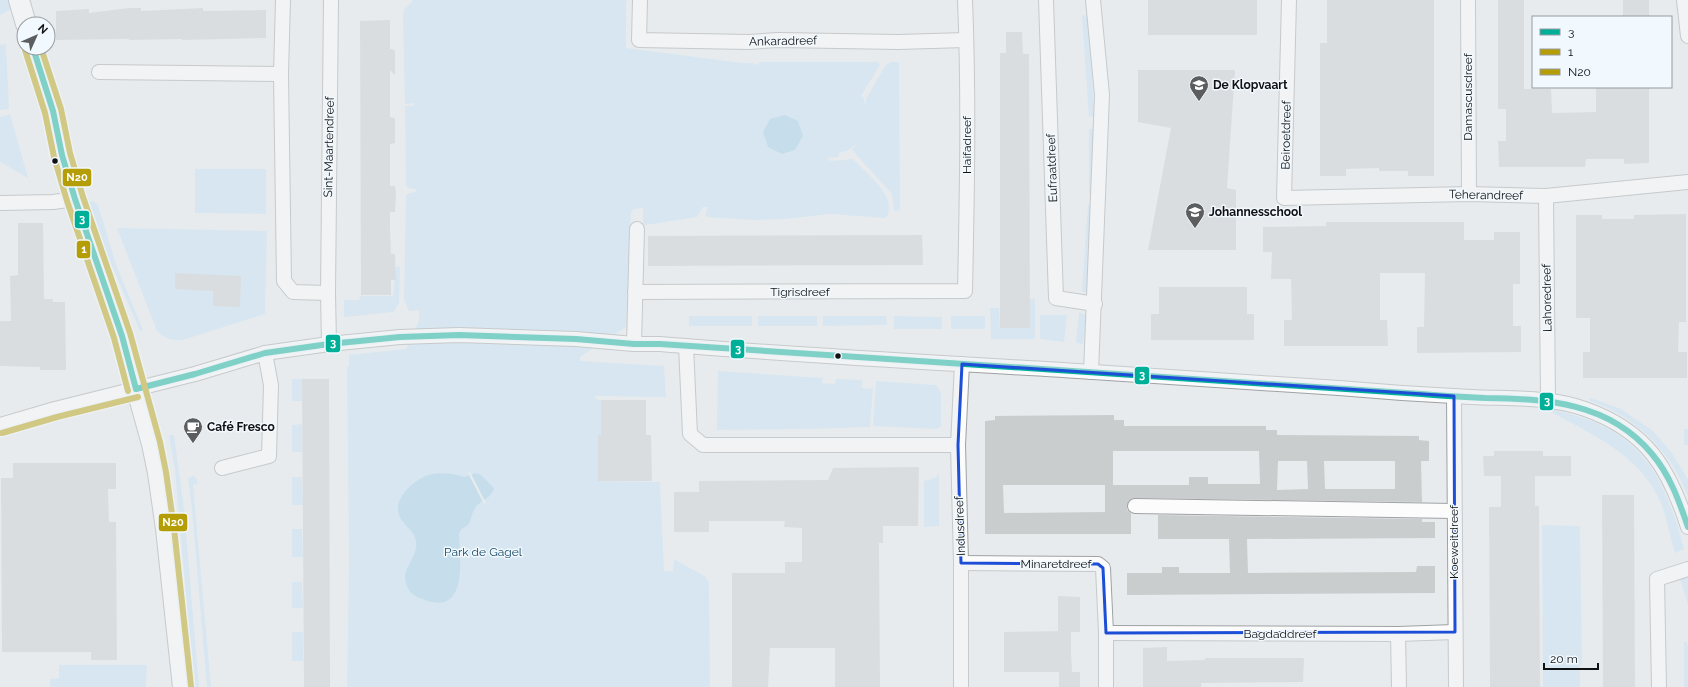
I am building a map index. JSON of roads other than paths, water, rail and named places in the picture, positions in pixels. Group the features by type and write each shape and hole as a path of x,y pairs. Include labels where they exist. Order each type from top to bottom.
{"street":[{"path":"19,0 24,16"},
{"path":"283,0 281,74 284,281 293,292 328,293"},
{"name":"Sint-Maartendreef","path":"329,344 328,293 331,0"},
{"name":"Ankaradreef","path":"640,0 639,40 898,42 966,40"},
{"name":"Haifadreef","path":"965,0 967,222 965,291"},
{"name":"Eufraatdreef","path":"1046,0 1056,298 1095,304"},
{"path":"1091,372 1095,304 1102,95 1093,0"},
{"name":"Beiroetdreef","path":"1284,198 1289,0"},
{"name":"Damascusdreef","path":"1468,0 1469,194"},
{"path":"1684,0 1688,36"},
{"path":"36,56 53,111 62,155 75,199 122,336 158,473 166,529 183,687"},
{"path":"99,72 281,74"},
{"name":"Teherandreef","path":"1284,198 1469,194 1546,196 1688,182"},
{"name":"Lahoredreef","path":"1546,196 1548,401"},
{"path":"0,203 53,202 75,199"},
{"path":"634,344 637,229"},
{"name":"Tigrisdreef","path":"635,292 965,291"},
{"path":"0,425 55,409 195,374 265,353 329,344 400,337 459,335 576,339 634,344 686,346 1548,401 1583,408 1609,419 1631,433 1658,459 1675,490 1688,527"},
{"path":"686,346 690,434 703,444 958,445"},
{"path":"222,468 269,456 271,385 265,353"},
{"name":"Indusdreef","path":"961,687 961,563 958,445 962,364"},
{"name":"Koeweitdreef","path":"1454,396 1456,687"},
{"path":"1135,506 1454,511"},
{"name":"Minaretdreef","path":"961,563 1098,564 1103,568 1106,633 1106,687"},
{"path":"1659,687 1657,579 1688,569"},
{"name":"Bagdaddreef","path":"1106,633 1398,634 1455,632"},
{"path":"1398,634 1399,687"}],"place":[{"name":"De Klopvaart","path":"1199,102"},
{"name":"Johannesschool","path":"1195,229"},
{"name":"Café Fresco","path":"193,444"}],"park label":[{"name":"Park de Gagel","path":"483,552"}]}
